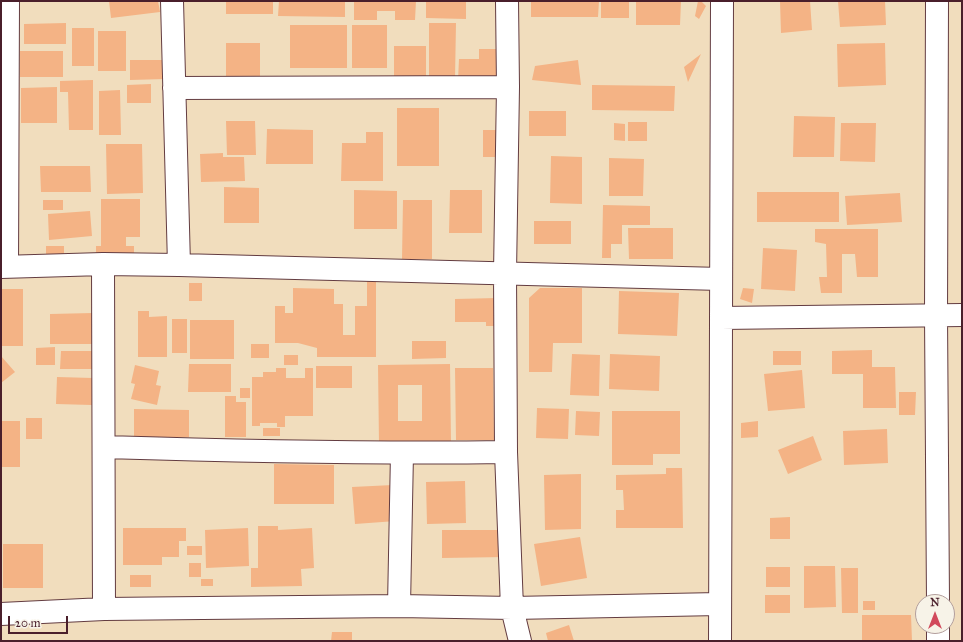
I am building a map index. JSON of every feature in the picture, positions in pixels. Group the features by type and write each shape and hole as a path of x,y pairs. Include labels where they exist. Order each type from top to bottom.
{"street":[{"path":"8,1 4,267 103,264 179,265 721,279"},
{"path":"172,1 179,265"},
{"path":"507,1 508,87 505,273 506,452 512,608 520,641"},
{"path":"720,641 722,1"},
{"path":"937,1 936,315 938,594"},
{"path":"174,88 508,87"},
{"path":"103,264 104,609"},
{"path":"721,318 962,315"},
{"path":"104,447 402,453 506,452"},
{"path":"399,606 402,453"},
{"path":"1,614 104,609 399,606 512,608 719,604"}],"building":[{"path":"109,1 158,1 160,12 111,18"},
{"path":"226,1 273,1 273,14 226,14"},
{"path":"279,1 345,1 345,17 278,16"},
{"path":"354,1 416,1 415,20 395,20 395,11 377,11 377,20 354,20"},
{"path":"426,1 466,1 466,19 426,18"},
{"path":"531,1 599,1 598,17 531,17"},
{"path":"601,1 629,1 629,18 601,18"},
{"path":"636,1 681,1 680,25 636,25"},
{"path":"698,1 701,1 706,6 699,19 695,16"},
{"path":"780,1 810,1 812,30 781,33"},
{"path":"838,1 885,1 886,25 840,27"},
{"path":"66,23 66,44 24,44 24,24"},
{"path":"429,23 456,23 455,79 429,79"},
{"path":"290,25 347,25 347,68 290,68"},
{"path":"352,25 387,25 387,68 352,68"},
{"path":"72,28 94,28 94,66 72,66"},
{"path":"98,31 126,31 126,71 98,71"},
{"path":"226,43 260,43 260,80 226,80"},
{"path":"885,43 886,85 838,87 837,44"},
{"path":"394,46 426,46 426,87 394,87"},
{"path":"479,49 497,49 497,81 458,80 459,59 479,59"},
{"path":"20,51 63,51 63,77 20,77"},
{"path":"701,54 688,82 684,67"},
{"path":"130,60 166,60 166,79 130,80"},
{"path":"578,60 581,85 532,80 535,66"},
{"path":"93,80 93,130 69,130 68,92 60,92 60,81"},
{"path":"151,84 151,103 127,103 127,85"},
{"path":"592,85 675,86 674,111 592,110"},
{"path":"57,87 57,123 21,123 21,88"},
{"path":"120,90 121,135 99,135 99,91"},
{"path":"397,108 439,108 439,166 397,166"},
{"path":"529,111 566,111 566,136 529,136"},
{"path":"794,116 835,117 834,157 793,157"},
{"path":"226,121 255,121 256,155 227,155"},
{"path":"628,122 647,122 647,141 628,141"},
{"path":"614,123 625,124 625,141 614,140"},
{"path":"841,123 876,123 875,162 840,161"},
{"path":"267,129 313,130 313,164 266,164"},
{"path":"483,130 501,130 501,157 483,157"},
{"path":"366,132 383,132 383,181 341,181 342,143 366,143"},
{"path":"106,144 142,144 143,193 107,194"},
{"path":"223,153 223,157 244,157 245,181 201,182 200,154"},
{"path":"551,156 582,157 582,204 550,203"},
{"path":"609,158 644,159 643,196 609,196"},
{"path":"40,166 90,166 91,192 41,192"},
{"path":"224,187 259,188 259,223 224,223"},
{"path":"354,190 397,191 397,229 354,229"},
{"path":"450,190 482,190 482,233 449,233"},
{"path":"757,192 839,192 839,222 757,222"},
{"path":"900,193 902,222 847,225 845,196"},
{"path":"101,199 140,199 140,237 126,237 126,246 134,246 134,258 96,259 96,246 101,246"},
{"path":"43,200 63,200 63,210 43,210"},
{"path":"403,200 432,200 432,259 402,259"},
{"path":"603,205 650,206 650,225 622,225 622,244 611,244 611,258 602,258"},
{"path":"90,211 92,236 49,240 48,214"},
{"path":"534,221 571,221 571,244 534,244"},
{"path":"628,228 673,228 673,259 629,259"},
{"path":"815,229 878,229 878,277 857,277 855,254 842,254 842,293 821,293 819,277 827,277 826,244 815,242"},
{"path":"46,246 64,246 64,258 46,258"},
{"path":"763,248 797,250 795,291 761,289"},
{"path":"367,281 376,281 376,357 317,357 317,348 298,343 275,343 275,306 285,306 285,313 293,313 293,288 334,289 334,304 343,304 343,335 355,335 355,306 367,306"},
{"path":"189,283 202,283 202,301 189,301"},
{"path":"540,288 582,288 582,343 553,343 552,372 529,372 529,298"},
{"path":"743,288 754,289 752,303 740,299"},
{"path":"1,289 23,289 23,346 1,346"},
{"path":"619,291 679,293 677,336 618,334"},
{"path":"497,298 497,326 486,326 486,322 455,322 455,299"},
{"path":"138,311 149,311 149,317 167,316 167,357 138,357"},
{"path":"93,313 93,344 50,344 50,314"},
{"path":"172,319 187,319 187,353 172,353"},
{"path":"190,320 234,320 234,359 190,359"},
{"path":"412,341 446,341 446,358 412,359"},
{"path":"251,344 269,344 269,358 251,358"},
{"path":"55,347 55,365 36,365 36,348"},
{"path":"872,350 872,367 895,367 896,408 863,408 863,374 832,374 832,351"},
{"path":"61,351 96,351 95,369 60,369"},
{"path":"773,351 801,351 801,365 773,365"},
{"path":"572,354 600,355 599,396 570,395"},
{"path":"610,354 660,356 659,391 609,389"},
{"path":"284,355 298,355 298,365 284,365"},
{"path":"1,356 15,372 1,383"},
{"path":"189,364 231,364 231,392 188,392"},
{"path":"450,364 451,443 379,444 378,365","holes":["398,385 422,385 422,421 398,421"]},
{"path":"135,365 159,371 156,385 161,386 157,405 131,399 135,384 131,383"},
{"path":"316,366 352,366 352,388 316,388"},
{"path":"276,368 286,368 286,378 305,378 305,368 313,368 313,416 285,416 285,427 277,427 277,423 260,423 260,426 252,426 252,377 263,377 263,372 276,372"},
{"path":"455,368 493,368 494,440 456,440"},
{"path":"802,370 805,408 768,411 764,374"},
{"path":"57,377 93,378 92,405 56,404"},
{"path":"240,388 250,388 250,398 240,398"},
{"path":"899,392 916,392 915,415 899,415"},
{"path":"225,396 236,396 236,402 246,402 246,437 225,437"},
{"path":"537,408 569,409 568,439 536,438"},
{"path":"134,409 189,410 189,437 134,437"},
{"path":"576,411 600,412 599,436 575,435"},
{"path":"612,411 680,411 680,454 653,454 653,465 612,465"},
{"path":"26,418 42,418 42,439 26,439"},
{"path":"1,421 20,421 20,467 1,467"},
{"path":"758,421 758,437 741,438 741,423"},
{"path":"263,428 280,428 280,436 263,436"},
{"path":"887,429 888,463 844,465 843,431"},
{"path":"813,436 822,460 788,474 778,450"},
{"path":"274,464 334,465 334,504 274,504"},
{"path":"666,468 682,468 683,528 616,528 616,510 624,510 623,490 616,490 616,475 666,474"},
{"path":"581,474 581,529 545,530 544,475"},
{"path":"465,481 466,523 427,524 426,482"},
{"path":"393,485 396,521 355,524 352,487"},
{"path":"790,517 790,539 770,539 770,518"},
{"path":"258,526 278,526 278,530 312,528 314,568 301,569 302,586 251,587 251,568 258,568"},
{"path":"123,528 186,528 186,541 179,541 179,557 162,557 162,565 123,565"},
{"path":"248,528 249,566 206,568 205,530"},
{"path":"442,530 505,530 505,557 442,558"},
{"path":"580,537 587,578 541,586 534,544"},
{"path":"3,544 43,544 43,588 3,588"},
{"path":"187,546 202,546 202,555 187,555"},
{"path":"189,563 201,563 201,577 189,577"},
{"path":"804,566 835,566 836,607 804,608"},
{"path":"766,567 790,567 790,587 766,587"},
{"path":"841,568 858,568 858,613 842,613"},
{"path":"130,575 151,575 151,587 130,587"},
{"path":"201,579 213,579 213,586 201,586"},
{"path":"765,595 790,595 790,613 765,613"},
{"path":"863,601 875,601 875,610 863,610"},
{"path":"862,615 911,615 912,641 862,641"},
{"path":"569,625 574,641 548,641 546,633"},
{"path":"332,632 352,632 352,641 331,641"}]}
